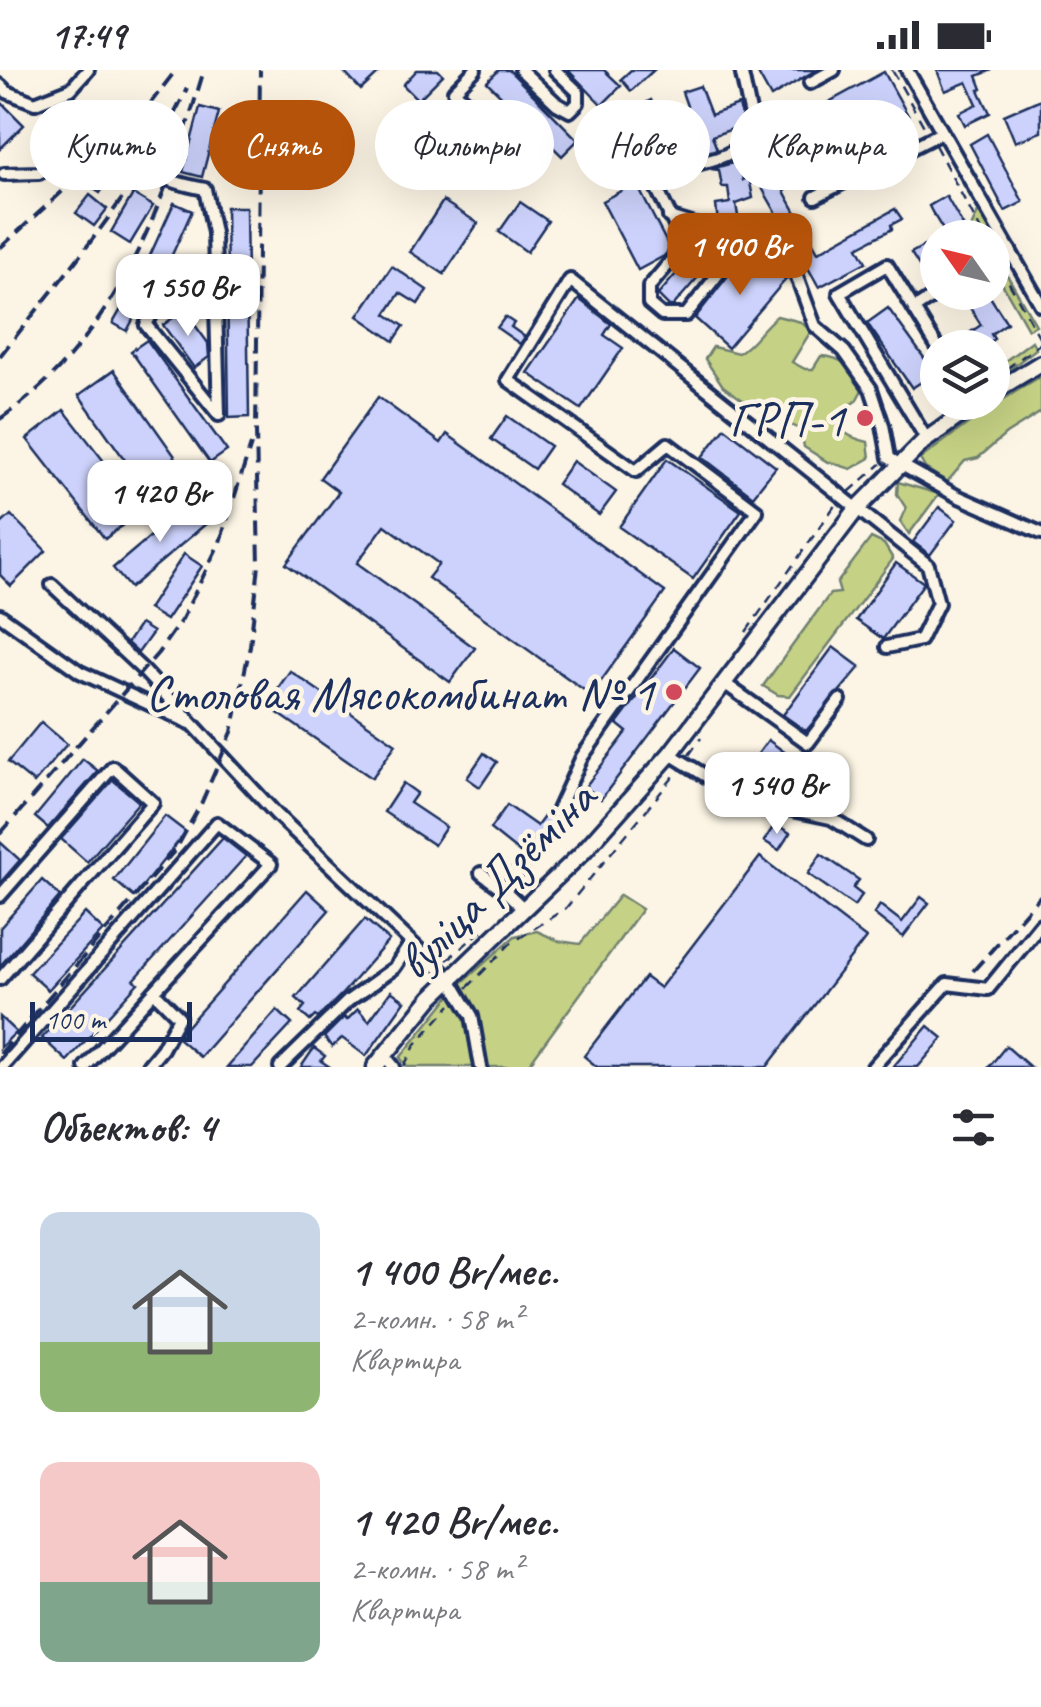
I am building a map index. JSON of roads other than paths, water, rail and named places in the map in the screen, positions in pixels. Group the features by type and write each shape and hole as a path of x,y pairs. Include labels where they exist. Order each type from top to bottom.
{"main road":[{"path":"1010,382 1041,364"},
{"name":"вуліца Дзёміна","path":"380,1061 450,980 582,854 670,754 856,510 927,440 954,420"}],"street":[{"path":"0,85 7,92 35,103 71,88 88,70"},
{"path":"465,100 454,91 476,70"},
{"path":"520,70 570,111 578,103 578,92 555,70"},
{"path":"741,70 754,130 748,140 724,158 650,175 682,240 682,248 649,287 649,304 662,316 686,315 745,240"},
{"path":"810,83 834,70"},
{"path":"906,70 936,136 991,220"},
{"path":"1,174 39,173 98,132 117,142 141,167 177,184 205,189 214,233 218,415 146,325 159,300 215,289"},
{"path":"814,197 936,136"},
{"path":"669,217 765,246 794,269 815,326 844,351 870,389 883,425 888,458 957,496 1041,533"},
{"path":"1010,250 1041,304"},
{"path":"927,330 887,265 839,294 927,440"},
{"path":"556,812 582,756 757,511 668,444 636,471 508,380 570,280 928,565 938,604 920,640 887,647"},
{"path":"914,308 920,304"},
{"path":"52,585 142,670 276,814 450,980 472,1016 481,1067"},
{"path":"0,615 80,672 196,726"},
{"path":"724,682 808,744 840,700"},
{"path":"670,754 745,800 832,818 866,840"},
{"path":"0,896 113,767 154,803 0,979"},
{"path":"2,1067 217,823 271,864 85,1067"},
{"path":"505,892 528,858"},
{"path":"481,873 524,909"},
{"path":"874,1067 947,984 988,989 1041,924"},
{"path":"280,1067 348,1000 394,968 412,943"},
{"path":"146,1067 162,1049 179,1017 154,992"},
{"name":"вуліца Дзёміна","path":"380,1061 394,1067"}],"tunnel":[{"path":"527,858 557,812"}],"railway":[{"path":"0,248 129,131 176,70"},
{"path":"0,419 41,386 76,349 106,308 153,217 204,70"},
{"path":"0,1054 176,849 201,804 232,732 250,646 259,565 256,431 260,70"},
{"path":"0,356 126,193 187,88"},
{"path":"0,834 158,653 182,619 220,542 251,445"},
{"path":"973,971 1041,895"}],"place":[{"name":"ГРП-1","path":"865,418"},
{"name":"Столовая Мясокомбинат № 1","path":"674,692"}]}
